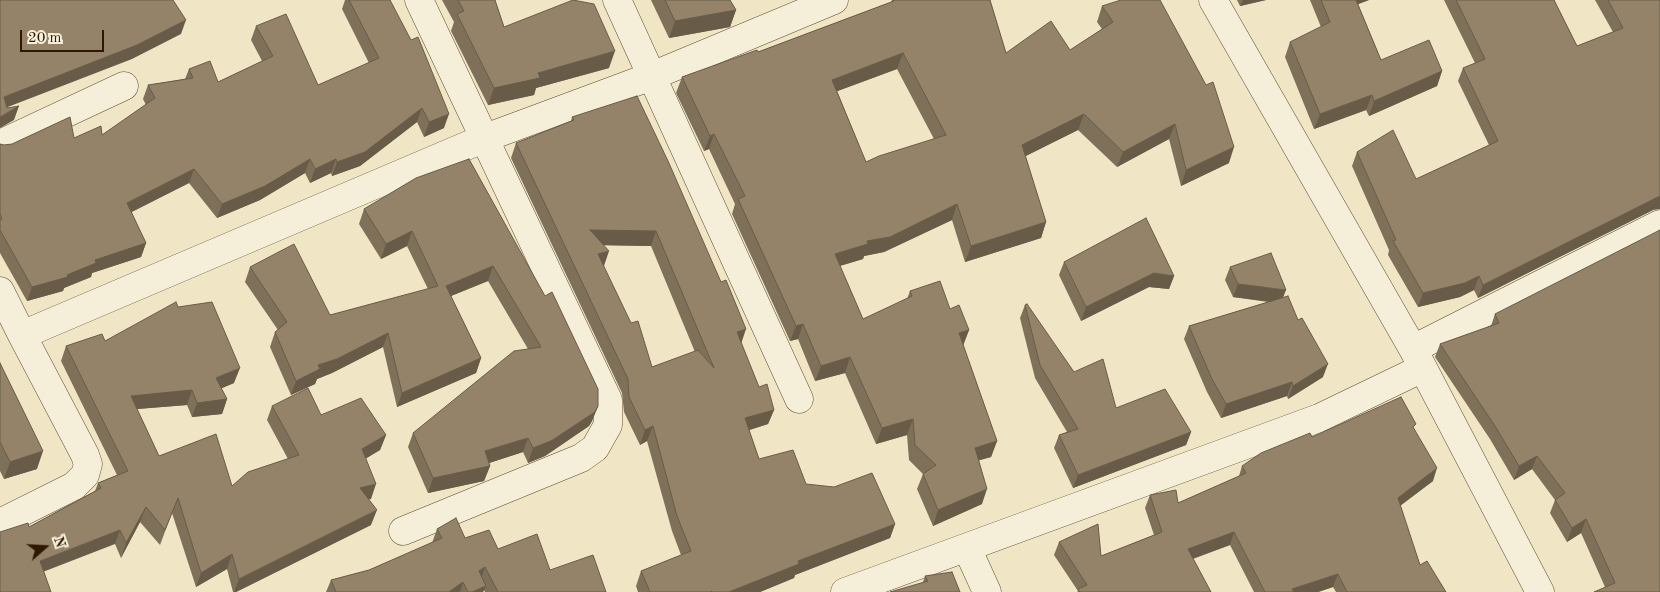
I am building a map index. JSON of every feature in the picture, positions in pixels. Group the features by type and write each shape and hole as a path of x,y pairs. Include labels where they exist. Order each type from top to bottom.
{"street":[{"path":"403,531 581,458 595,448 608,425 608,400 419,0"},
{"path":"617,0 799,399"},
{"path":"22,335 485,138 652,76 834,0"},
{"path":"1213,0 1418,358 1540,592"},
{"path":"0,144 124,86"},
{"path":"845,592 1319,418 1418,358 1660,224"},
{"path":"0,291 88,464 85,475 74,486 0,523"},
{"path":"966,548 987,592"}],"building":[{"path":"0,0 173,0 186,20 137,45 4,97 7,108 19,106 0,117"},
{"path":"349,0 390,0 411,40 418,37 449,114 429,122 422,108 365,152 337,162 336,159 315,169 310,159 265,186 222,204 194,169 127,203 146,243 95,260 96,263 67,275 68,277 32,287 0,230 0,220 2,219 0,214 0,144 12,144 70,117 74,138 101,126 102,135 155,98 148,85 193,78 189,69 210,61 218,82 273,56 256,26 286,14 318,85 379,58"},
{"path":"458,0 495,0 504,27 573,0 594,4 615,51 538,73 540,78 494,88 457,14 464,11"},
{"path":"665,0 730,0 736,10 675,21"},
{"path":"990,0 1006,53 1051,21 1070,50 1113,22 1102,6 1121,0 1160,0 1206,85 1213,82 1234,147 1186,170 1175,124 1123,152 1084,114 1022,145 1046,222 971,246 957,204 890,237 867,241 868,244 835,254 863,319 912,296 910,291 940,281 950,309 959,305 969,330 959,333 997,441 975,448 987,489 938,510 923,474 936,465 915,445 913,419 882,428 850,357 821,366 803,324 796,326 738,199 745,196 714,134 710,136 682,77 757,50 758,52 894,1","holes":["903,53 946,135 879,156 866,162 832,80"]},
{"path":"1321,0 1356,0 1381,60 1429,40 1442,71 1374,101 1372,95 1320,114 1290,42 1330,22"},
{"path":"1456,0 1554,0 1577,46 1623,28 1608,0 1660,0 1660,196 1483,285 1479,276 1465,283 1423,293 1393,241 1396,240 1357,152 1393,130 1416,179 1498,141 1463,68 1485,59"},
{"path":"637,96 721,282 726,280 746,329 737,332 759,387 767,384 774,410 745,418 759,459 793,450 806,484 834,487 872,473 895,524 798,561 799,564 729,592 650,592 641,571 691,551 677,516 653,426 645,430 629,397 628,379 516,143 574,120 572,117","holes":["590,230 656,231 714,368 698,350 652,367 638,321 631,323 598,254 609,251"]},
{"path":"469,159 545,296 552,292 598,389 598,406 595,412 551,441 533,448 528,438 485,451 490,466 433,478 413,433 514,351 541,347 493,266 446,286 481,358 402,393 388,333 337,359 318,365 320,369 296,381 275,332 287,322 250,267 294,244 330,315 438,286 412,231 386,244 364,209 416,178"},
{"path":"1146,218 1174,276 1154,273 1086,307 1064,262"},
{"path":"1660,230 1660,592 1594,592 1615,583 1586,519 1572,528 1555,500 1565,493 1537,456 1519,466 1495,426 1440,344 1499,323 1495,314"},
{"path":"1271,253 1286,290 1238,284 1230,267"},
{"path":"1288,296 1298,320 1302,318 1328,364 1293,386 1292,382 1226,404 1212,379 1189,326"},
{"path":"176,302 178,307 212,302 240,368 216,378 227,399 197,403 192,390 131,396 159,456 216,434 232,486 248,472 299,455 272,406 308,388 321,415 361,398 386,435 362,449 376,484 360,488 377,510 239,579 232,554 201,573 178,498 165,530 146,507 126,543 120,530 40,561 51,592 0,592 0,532 28,523 29,527 101,488 98,483 128,471 66,346 102,334 105,341"},
{"path":"1027,304 1074,372 1103,359 1116,408 1165,389 1191,432 1078,475 1059,435 1078,429 1040,365 1025,305"},
{"path":"0,363 43,451 10,462 0,442"},
{"path":"1401,397 1416,424 1413,427 1437,468 1398,498 1420,565 1427,561 1446,592 1347,592 1338,574 1292,589 1294,592 1265,592 1234,532 1188,549 1211,592 1080,592 1078,589 1087,585 1059,542 1098,524 1101,556 1162,532 1150,495 1176,490 1178,503 1246,473 1242,466 1261,453 1310,433 1312,437"},
{"path":"456,518 465,538 489,530 498,549 537,534 550,570 593,555 606,592 498,592 485,567 479,571 486,586 472,592 468,592 463,582 449,592 336,592 331,580 369,570 442,538 437,529"},
{"path":"952,572 960,592 890,592 928,581 925,576"}]}
